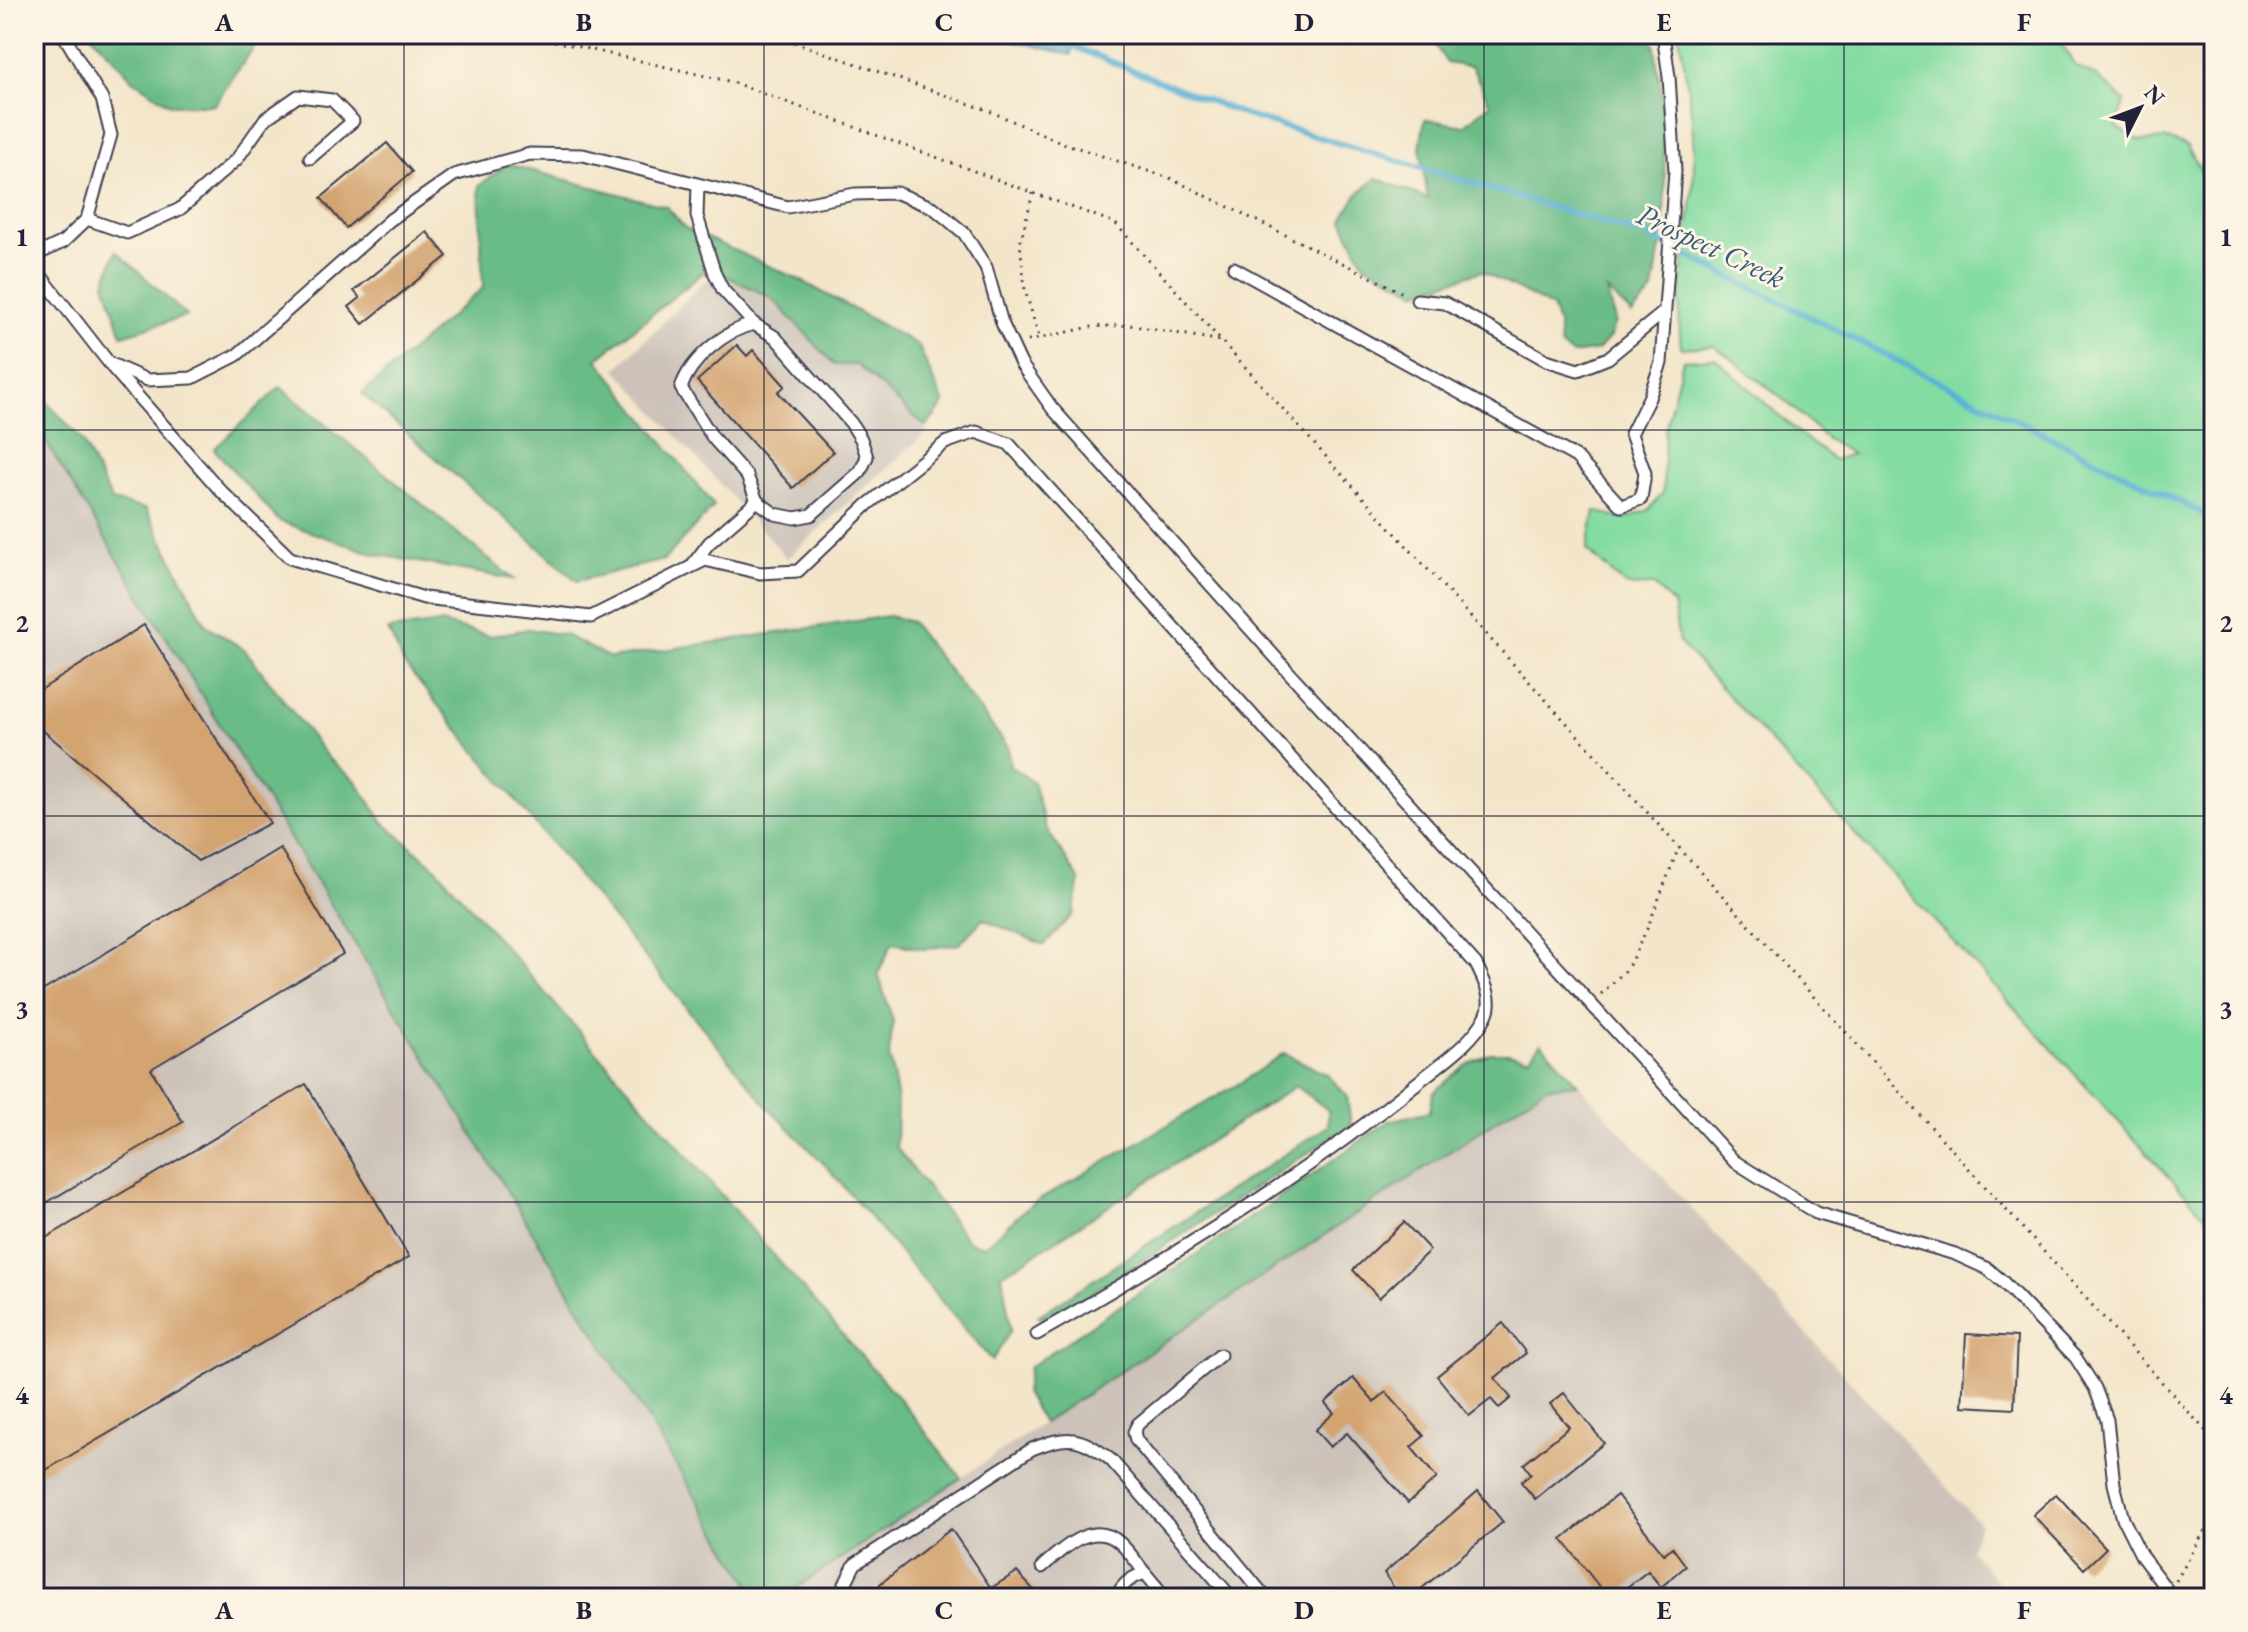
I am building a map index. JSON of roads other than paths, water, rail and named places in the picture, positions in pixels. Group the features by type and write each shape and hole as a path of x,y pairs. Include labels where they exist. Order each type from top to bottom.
{"lane":[{"path":"34,256 63,242 87,219 111,135 102,99 63,34"},
{"path":"1234,268 1576,457 1621,506 1641,499 1645,473 1631,434 1649,398 1661,363 1675,171 1663,34"},
{"path":"87,219 127,233 180,209 237,159 265,119 298,96 332,100 353,121 310,158"},
{"path":"109,363 147,380 192,378 237,355 390,220 454,175 530,154 583,155 788,207 855,194 897,193 934,208 964,233 986,267 1002,323 1021,364 1052,408 1734,1161 1816,1213 1955,1254 1988,1269 2076,1358 2095,1388 2107,1420 2114,1484 2123,1519 2142,1557 2171,1596"},
{"path":"698,185 697,216 723,290 754,324 775,337 851,423 861,439 867,457 860,472 811,515 795,518 775,514 757,501 747,476 713,438 681,388 686,373 707,352 737,328 754,324"},
{"path":"34,267 109,363 220,490 290,558 424,598 591,617 705,560 760,573 798,571 867,505 945,443 976,432 1009,444 1476,964 1488,989 1488,1013 1470,1039 1406,1091 1304,1169 1107,1294 1037,1334"},
{"path":"1417,300 1445,303 1546,360 1578,370 1608,358 1664,312"},
{"path":"691,567 709,543 757,501"},
{"path":"1220,1355 1138,1424 1134,1432 1136,1440 1266,1598"},
{"path":"838,1598 855,1564 1032,1449 1055,1439 1074,1438 1090,1444 1111,1460 1232,1598"},
{"path":"1042,1567 1069,1543 1089,1535 1104,1535 1118,1540 1166,1598"},
{"path":"1115,1598 1122,1585 1132,1577 1145,1573"}],"water":[{"path":"986,34 1074,34 1071,55"}],"waterway":[{"name":"Prospect Creek","path":"1072,46 1245,115 1648,236 2214,519"}]}
